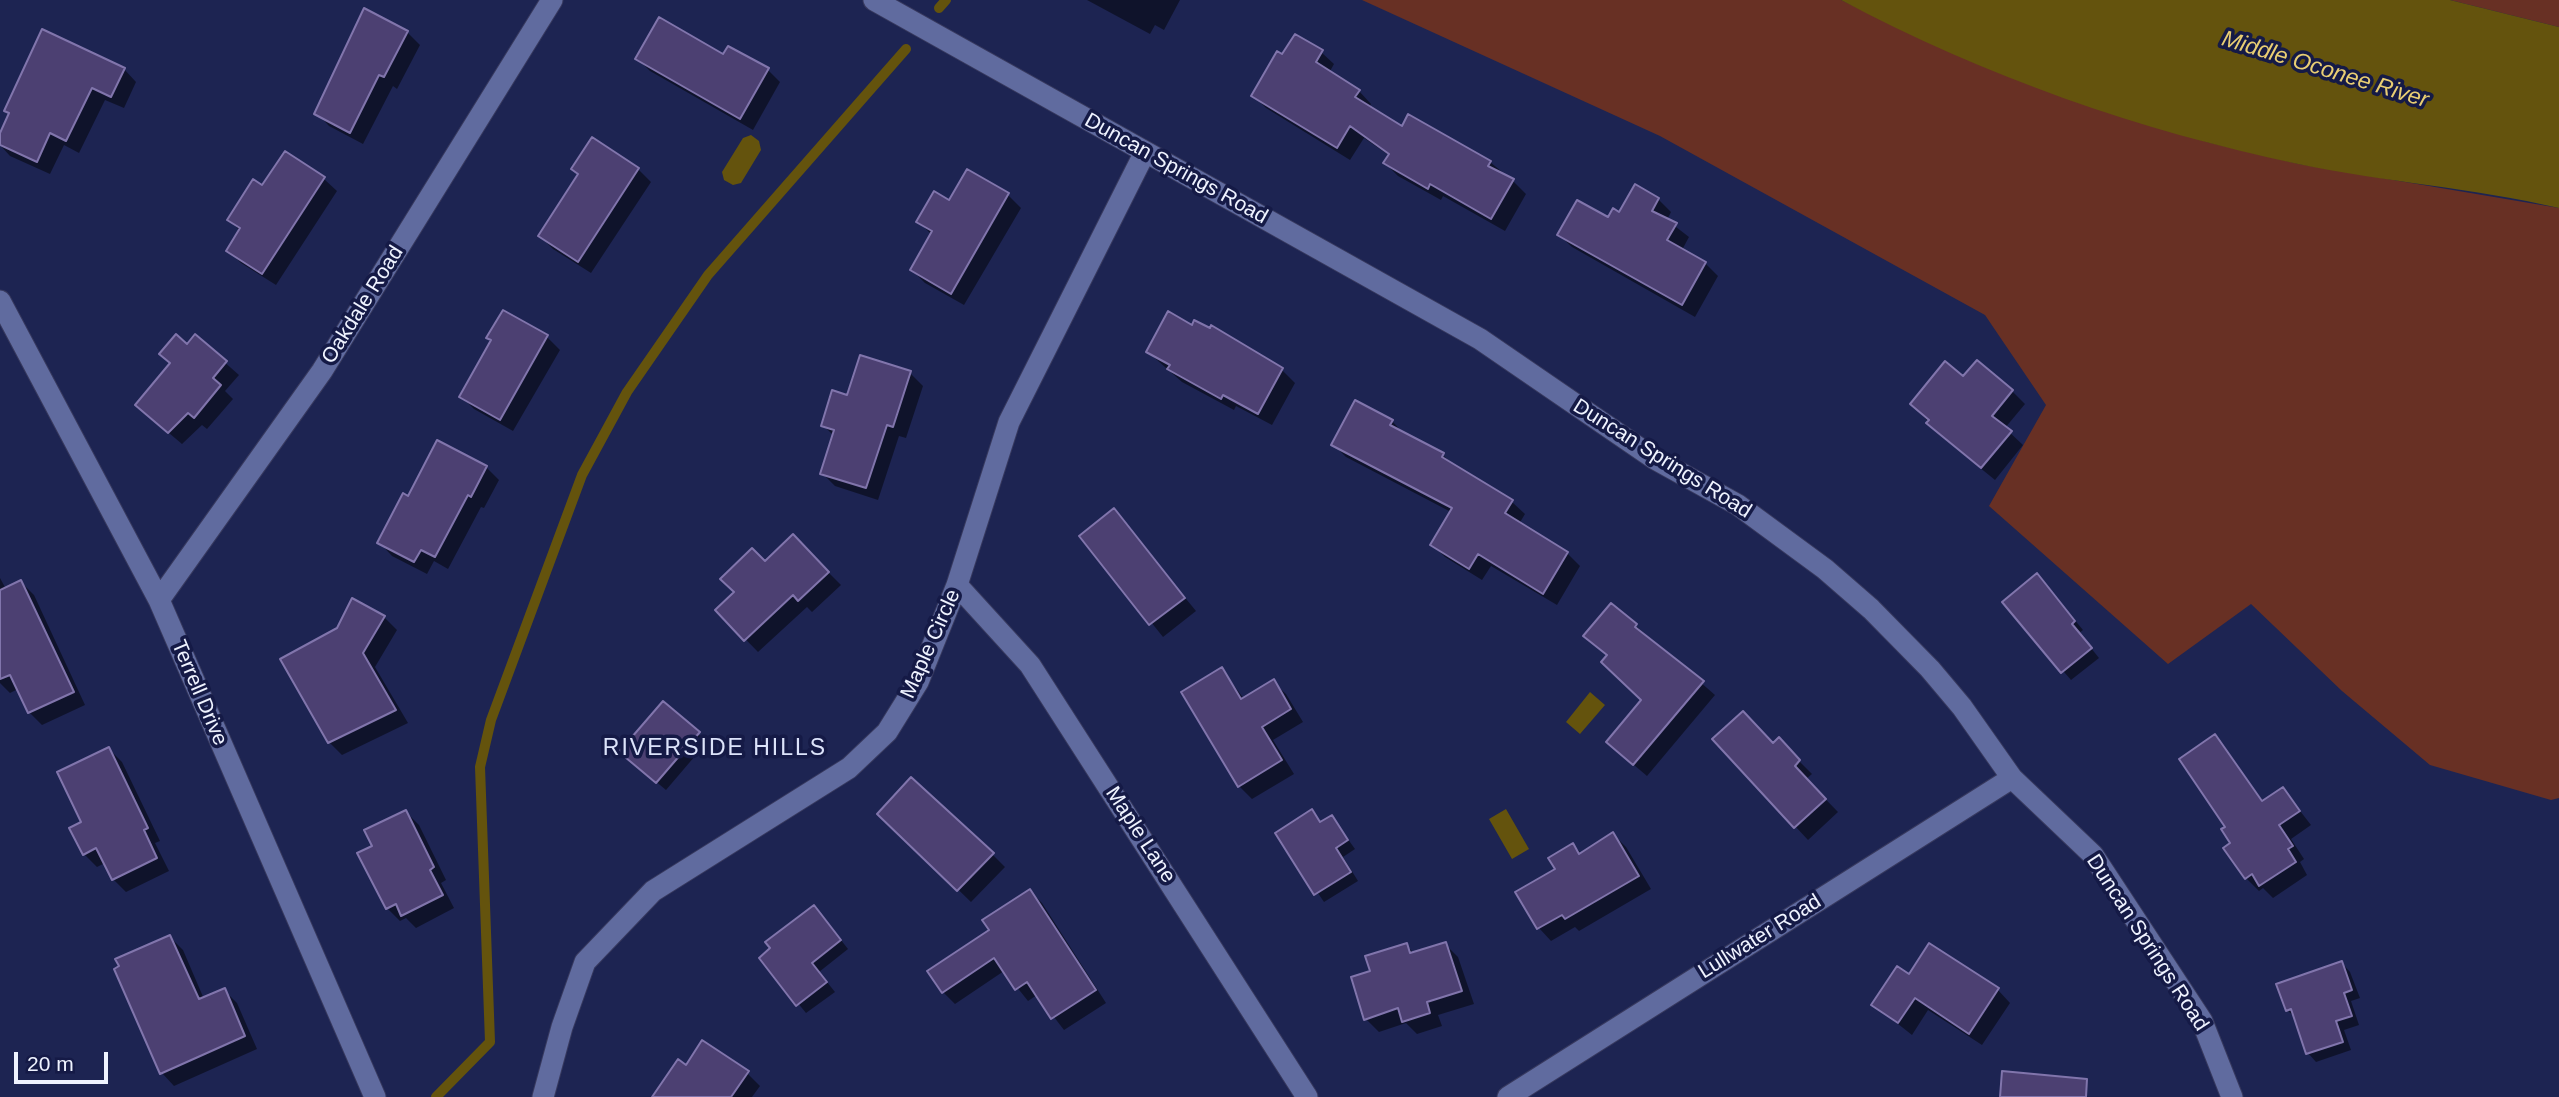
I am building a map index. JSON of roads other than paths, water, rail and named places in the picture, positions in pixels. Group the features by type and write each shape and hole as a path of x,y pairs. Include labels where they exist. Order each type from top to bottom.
{"street":[{"name":"Oakdale Road","path":"159,600 322,371 552,0"},
{"name":"Duncan Springs Road","path":"874,0 1480,339 1655,459 1759,521 1825,569 1871,609 1946,688 2012,778 2093,855 2202,1021 2232,1097"},
{"name":"Maple Circle","path":"543,1097 562,1027 585,962 653,891 849,768 887,732 918,682 957,585 1009,422 1145,152"},
{"name":"Terrell Drive","path":"0,301 159,600 375,1097"},
{"name":"Maple Lane","path":"957,585 1030,665 1307,1097"},
{"name":"Lullwater Road","path":"1508,1097 2012,778"}],"water":[{"name":"Middle Oconee River","path":"1841,0 2450,0 2559,27 2559,208 2298,164 2180,135 2122,118 2007,77 1895,28"},
{"path":"751,135 759,141 761,150 741,183 733,185 724,180 722,172 743,138"},
{"path":"1590,692 1605,705 1580,734 1566,722"},
{"path":"1506,809 1529,849 1512,859 1489,819"}],"waterway":[{"path":"939,8 946,0"},
{"path":"436,1097 490,1042 480,767 491,720 582,475 627,392 708,275 906,49"}],"district":[{"name":"RIVERSIDE HILLS","path":"715,749"}]}
